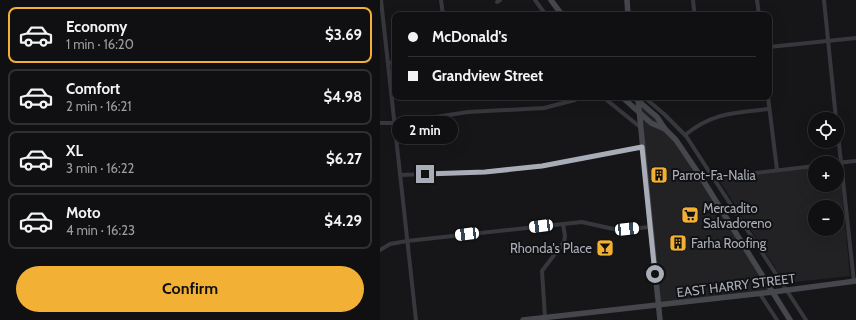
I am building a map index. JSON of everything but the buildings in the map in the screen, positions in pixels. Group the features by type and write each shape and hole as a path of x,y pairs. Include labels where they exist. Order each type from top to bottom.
{"main road":[{"path":"551,0 560,12"},
{"path":"626,0 628,12"},
{"path":"625,100 651,123 665,129"},
{"path":"636,100 639,112 660,320"},
{"path":"638,100 657,117 665,129 676,140 774,292 790,320"},
{"name":"EAST HARRY STREET","path":"523,320 786,291 855,281"}],"street":[{"path":"381,0 382,25 388,63 416,320"},
{"path":"441,0 443,12"},
{"path":"535,0 544,12"},
{"path":"693,0 694,10"},
{"path":"758,0 759,12"},
{"path":"824,0 835,112"},
{"path":"772,48 856,38"},
{"path":"388,63 392,62"},
{"path":"380,123 468,112 544,108 575,100"},
{"path":"607,100 640,127"},
{"path":"648,100 685,135 806,320"},
{"path":"768,100 777,170"},
{"path":"685,135 695,127 713,117 769,109"},
{"path":"400,175 485,172 542,166 642,147"},
{"path":"844,162 856,161"},
{"path":"714,178 808,167"},
{"path":"843,192 855,281"},
{"path":"380,250 390,244 407,241 582,222 618,230 650,226"},
{"path":"545,318 542,271 564,242 565,236 563,224"},
{"path":"760,294 777,320"}],"shaded area":[{"path":"638,100 676,140 773,292 658,305"},
{"path":"808,169 808,192 842,192 843,200 808,200 808,236 844,236 844,213 850,276 785,283 721,183 721,179"}],"place":[{"name":"Parrot-Fa-Nalia","path":"659,175"},
{"name":"Mercadito Salvadoreno","path":"690,215"},
{"name":"Farha Roofing","path":"678,243"},
{"name":"Rhonda's Place","path":"605,248"}],"route":[{"path":"425,174 485,172 542,166 642,147 655,274"}]}
